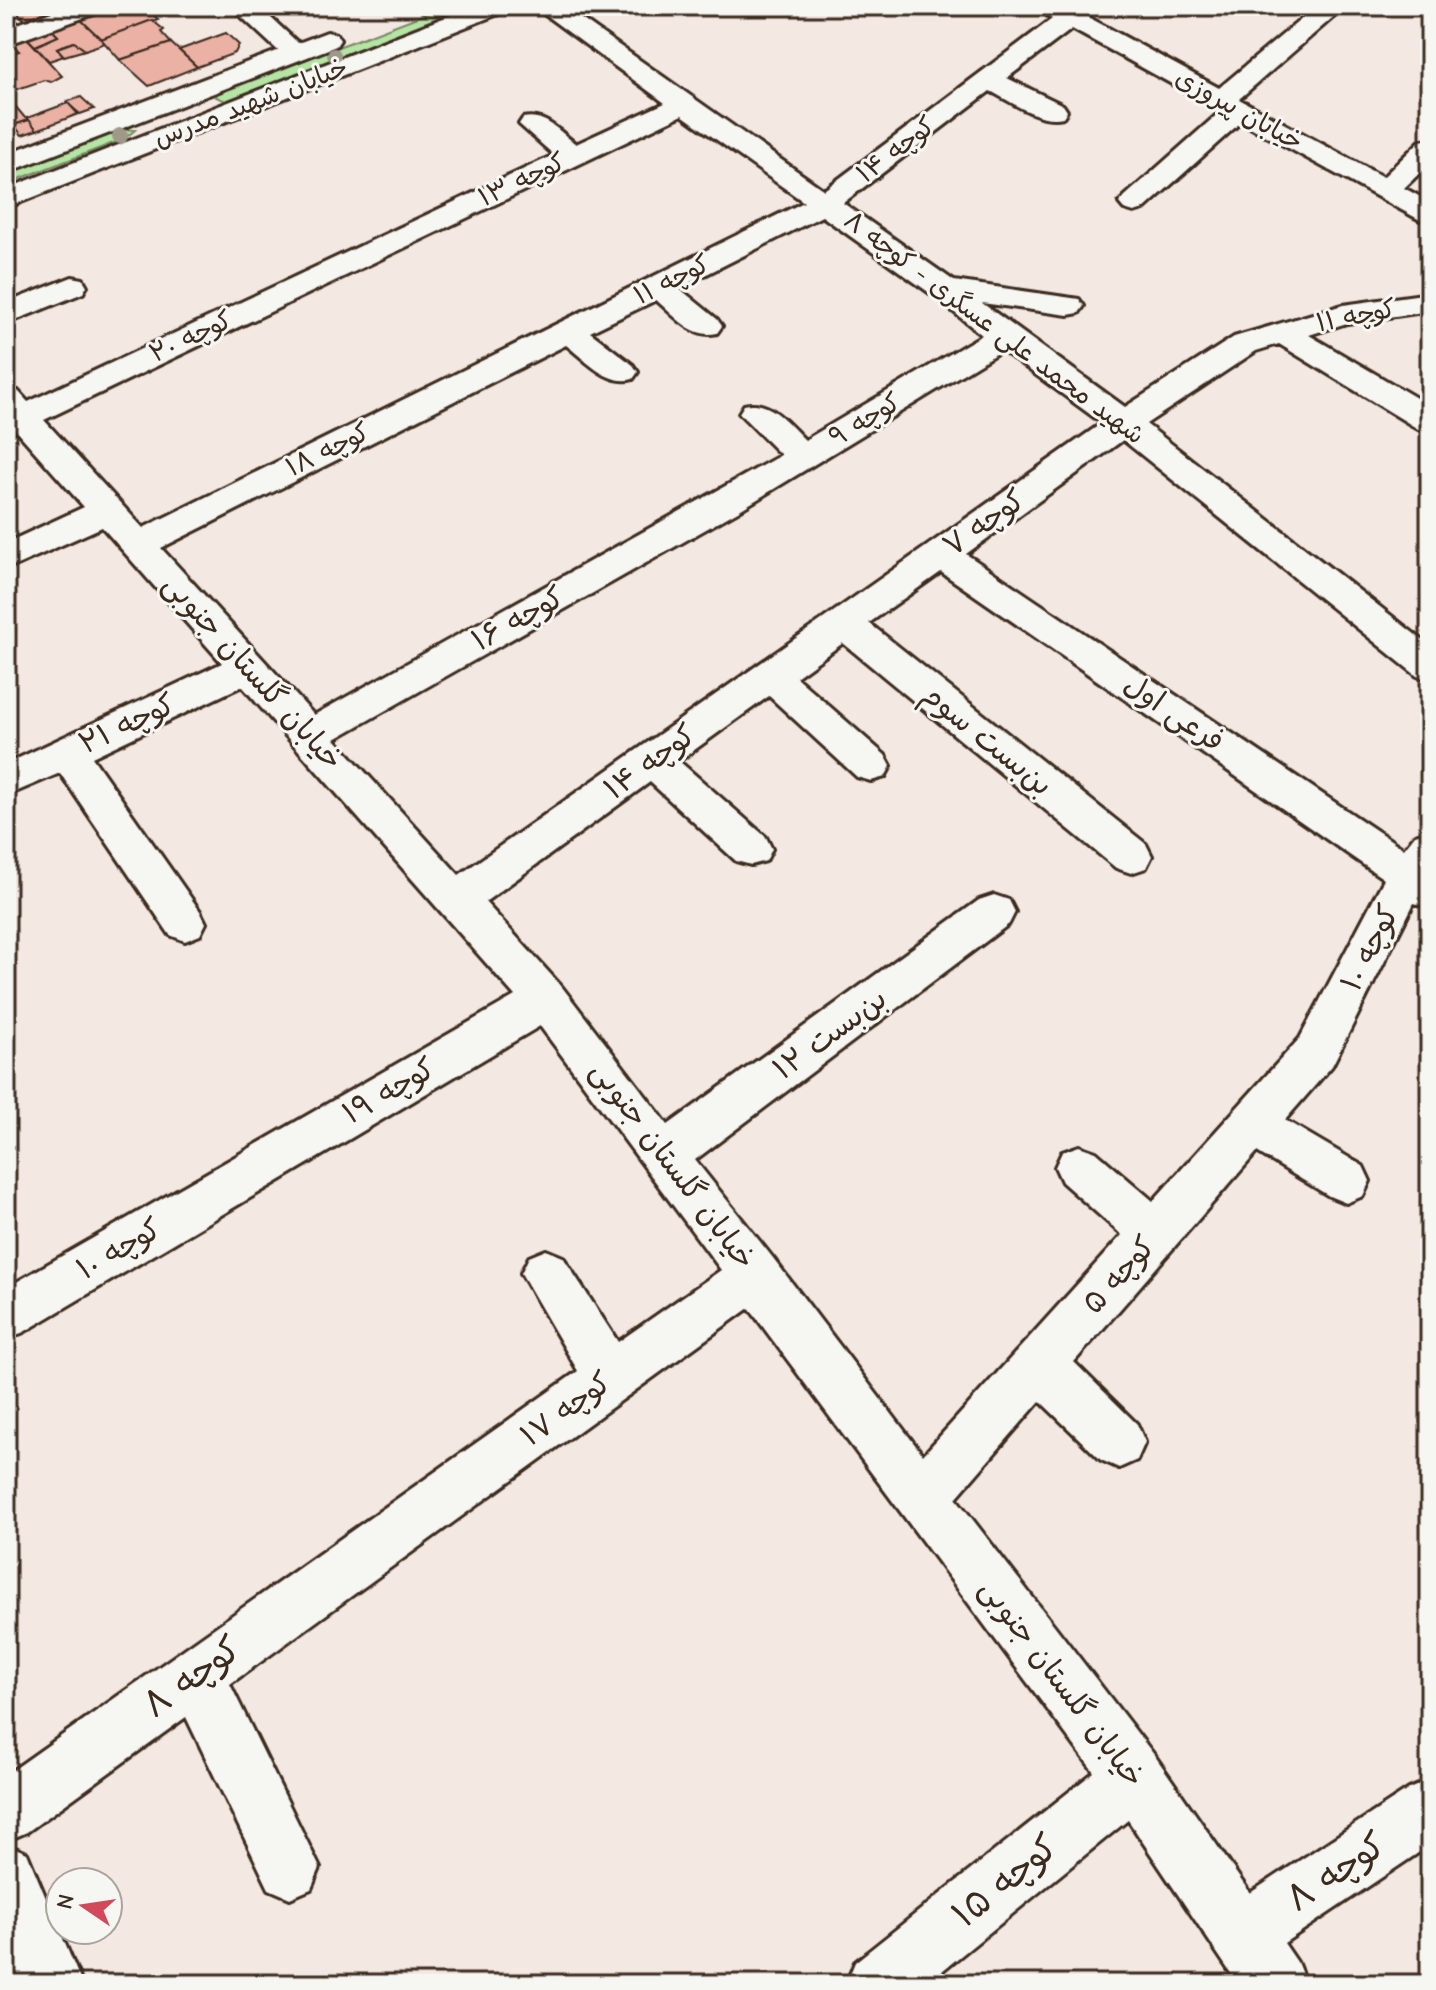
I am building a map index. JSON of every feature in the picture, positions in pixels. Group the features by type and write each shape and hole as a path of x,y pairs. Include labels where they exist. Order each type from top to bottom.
{"street":[{"path":"243,6 295,52"},
{"name":"خیابان شهید مدرس","path":"6,199 497,6"},
{"name":"شهید محمد علی عسگری - کوچه ۸","path":"546,6 945,289 1003,336 1124,423 1430,666"},
{"path":"1134,203 1333,6"},
{"path":"6,37 80,8"},
{"path":"978,89 1068,10"},
{"name":"خیابان پیروزی","path":"1068,10 1230,105 1430,214"},
{"name":"خیابان شهید مدرس","path":"6,164 349,32"},
{"path":"978,89 1053,111"},
{"name":"کوچه ۱۴","path":"825,203 978,89"},
{"path":"172,100 200,123"},
{"name":"کوچه ۱۳","path":"359,257 684,104"},
{"path":"533,124 573,156"},
{"path":"1386,190 1430,147"},
{"name":"کوچه ۱۱","path":"519,356 825,203"},
{"name":"کوچه ۲۰","path":"15,408 359,257"},
{"path":"6,315 72,286"},
{"path":"658,286 706,326"},
{"path":"945,289 1068,306"},
{"name":"کوچه ۱۱","path":"1283,333 1343,314 1430,302"},
{"path":"568,331 622,372"},
{"path":"1124,423 1245,344 1283,333 1430,421"},
{"name":"کوچه ۹","path":"726,503 1003,336"},
{"name":"کوچه ۱۸","path":"138,545 519,356"},
{"name":"خیابان گلستان جنوبی","path":"15,408 546,1000 1134,1777 1275,1984"},
{"path":"756,413 803,457"},
{"name":"کوچه ۷","path":"844,623 1124,423"},
{"name":"کوچه ۱۶","path":"310,735 726,503"},
{"path":"6,558 107,510"},
{"name":"فرعی اول","path":"940,554 1423,871"},
{"name":"کوچه ۱۴","path":"456,900 844,623"},
{"name":"بن‌بست سوم","path":"844,623 1131,856"},
{"name":"کوچه ۲۱","path":"6,781 248,667"},
{"path":"770,675 871,766"},
{"path":"67,752 185,923"},
{"path":"653,761 751,849"},
{"name":"کوچه ۱۰","path":"1316,1052 1423,871"},
{"name":"بن‌بست ۱۲","path":"665,1155 994,912"},
{"name":"کوچه ۱۹","path":"231,1183 546,1000"},
{"name":"کوچه ۵","path":"922,1496 1316,1052"},
{"path":"1252,1125 1346,1181"},
{"path":"1079,1167 1156,1234"},
{"name":"کوچه ۱۰","path":"6,1315 231,1183"},
{"path":"546,1273 611,1377"},
{"name":"کوچه ۱۷","path":"378,1544 756,1274"},
{"path":"1039,1364 1119,1442"},
{"name":"کوچه ۸","path":"6,1811 378,1544"},
{"path":"195,1674 290,1868"},
{"name":"کوچه ۱۵","path":"877,1984 1134,1777"},
{"name":"کوچه ۸","path":"1241,1935 1430,1810"},
{"path":"6,1874 51,1984"}],"green space":[{"path":"446,6 468,6 226,101 216,97 217,93"},
{"path":"122,129 135,130 124,139 6,184 6,174"}],"building":[{"path":"11,6 51,6 51,10 25,20"},
{"path":"109,6 132,6 139,12 147,10 158,19 101,39 78,17"},
{"path":"250,6 294,6 262,17"},
{"path":"78,17 105,43 85,50 74,42 57,48 64,56 49,61 35,46 58,36 51,29"},
{"path":"152,20 164,30 161,32 171,43 120,60 101,39"},
{"path":"51,29 58,36 35,46 25,36"},
{"path":"226,33 239,45 235,53 197,67 179,50"},
{"path":"27,38 62,76 51,82 44,80 6,93 6,55 19,51 10,43"},
{"path":"74,42 85,50 64,56 57,48"},
{"path":"171,43 197,67 149,86 120,60"},
{"path":"6,95 29,120 14,125 6,115"},
{"path":"81,97 94,109 80,114 66,102"},
{"path":"68,103 78,114 37,130 27,118"},
{"path":"29,120 37,130 22,135 14,125"}]}
